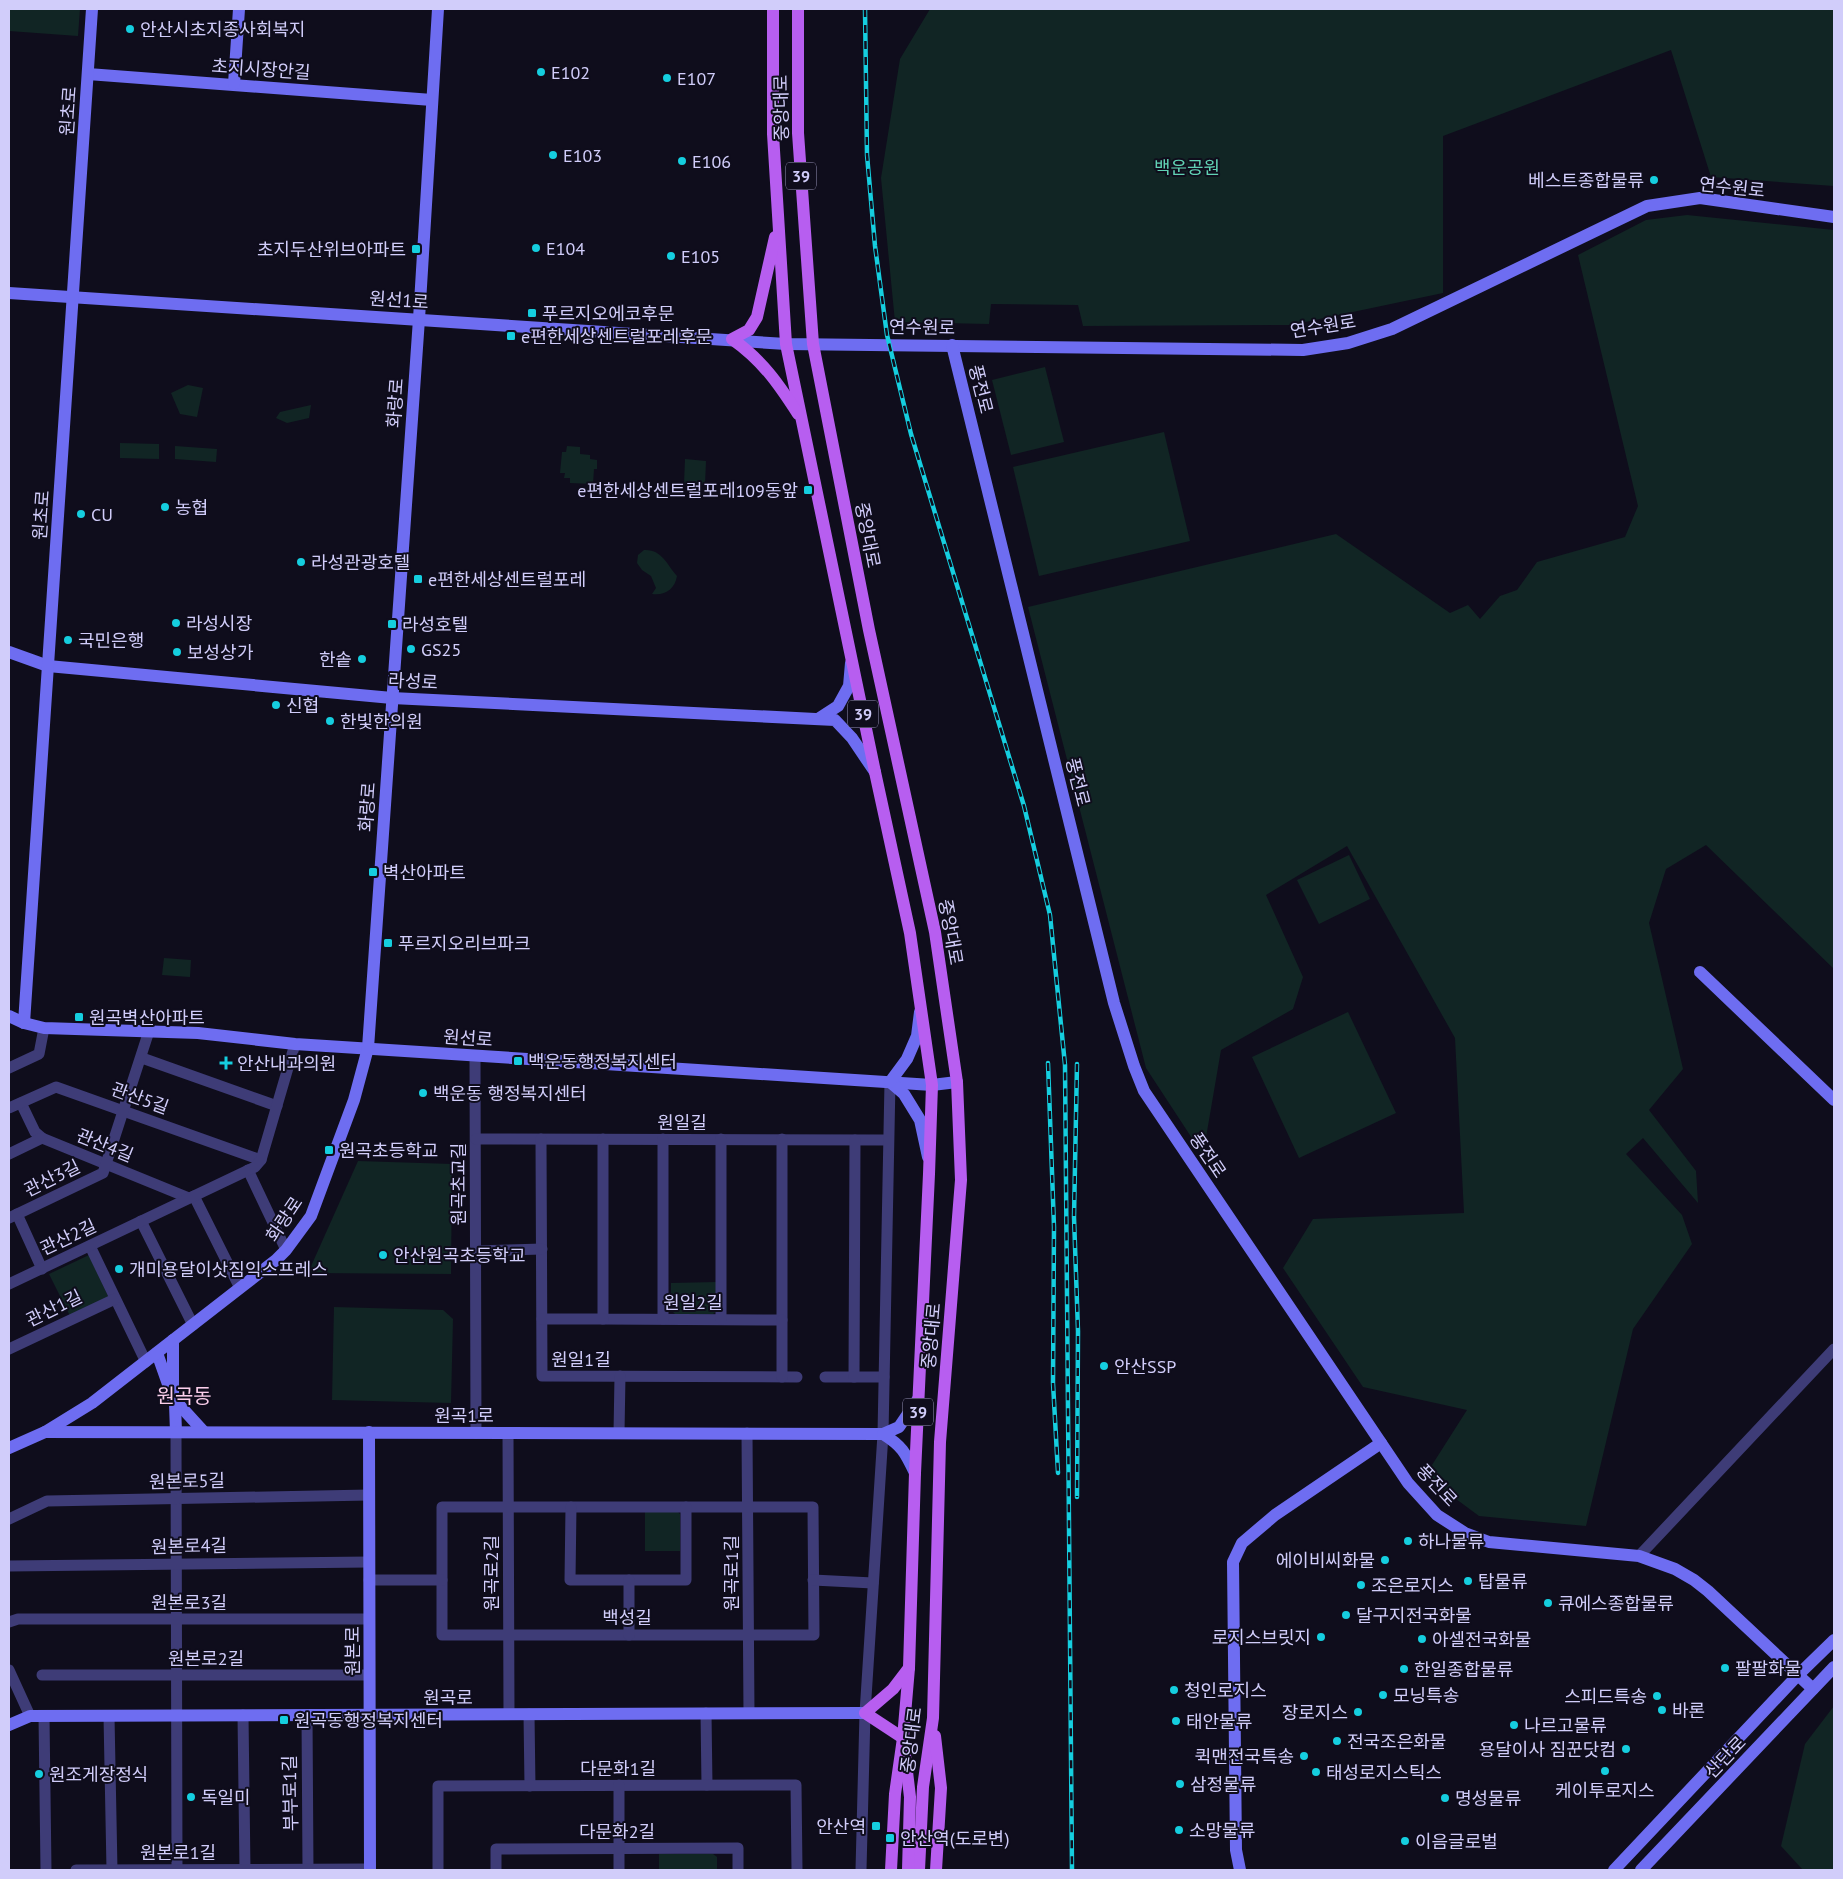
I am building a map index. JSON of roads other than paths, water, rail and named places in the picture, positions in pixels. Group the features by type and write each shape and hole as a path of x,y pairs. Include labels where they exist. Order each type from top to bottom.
{"main road":[{"name":"중앙대로","path":"773,9 773,134 786,344"},
{"name":"중앙대로","path":"798,9 798,133 813,344 869,630 935,932 957,1082 961,1180 940,1442 934,1718 923,1787 919,1870"},
{"path":"778,220 757,317 749,330 732,339 747,349 765,367 779,384 803,422"},
{"name":"39","path":"786,344 910,933 932,1085 915,1473 909,1668 903,1738 895,1794 891,1870"},
{"path":"908,1870 910,1797 903,1738 865,1713 893,1689 909,1668"},
{"name":"39","path":"934,1718 941,1788 936,1870"}],"street":[{"name":"원초로","path":"24,1023 92,9"},
{"path":"234,84 239,9"},
{"name":"화랑로","path":"9,1448 45,1432 92,1403 276,1260 286,1250 311,1216 354,1100 368,1048 419,319 438,9"},
{"name":"초지시장안길","path":"88,74 432,100"},
{"name":"연수원로","path":"786,344 1303,350 1348,343 1392,329 1647,206 1700,198 1834,217"},
{"name":"원선1로","path":"9,294 732,339 786,344"},
{"name":"풍전로","path":"952,345 1114,1004 1144,1091 1408,1483 1437,1514 1465,1533 1489,1542 1639,1556 1675,1569 1694,1580 1813,1689"},
{"name":"라성로","path":"9,652 48,666 392,698 835,720 852,738 875,772"},
{"path":"818,719 838,706 849,686 852,657"},
{"path":"1700,972 1834,1100"},
{"path":"861,1870 865,1713 883,1434 890,1082 907,1059 917,1036 921,1005"},
{"name":"원선로","path":"9,1016 24,1023 44,1028 198,1033 295,1044 932,1085 957,1082"},
{"path":"9,1068 39,1054 44,1028"},
{"path":"106,1165 150,1031"},
{"path":"261,1160 295,1044"},
{"name":"원곡초교길","path":"475,1056 476,1433"},
{"path":"142,1058 277,1106"},
{"path":"890,1082 904,1094 920,1120 929,1163"},
{"name":"관산5길","path":"9,1108 56,1087 261,1160"},
{"path":"9,1154 42,1138 35,1132 21,1103"},
{"name":"관산4길","path":"42,1138 106,1165 192,1197"},
{"name":"원일길","path":"476,1139 888,1140"},
{"name":"원일1길","path":"541,1139 542,1376 797,1377"},
{"path":"603,1139 603,1319"},
{"path":"663,1139 663,1319"},
{"path":"721,1139 721,1320"},
{"path":"782,1139 782,1377"},
{"path":"854,1377 855,1140"},
{"name":"관산2길","path":"9,1284 255,1167 261,1160"},
{"name":"관산3길","path":"13,1216 102,1173 106,1165"},
{"path":"248,1170 286,1250"},
{"path":"192,1197 240,1288"},
{"path":"13,1216 42,1268"},
{"path":"141,1221 193,1325"},
{"path":"90,1246 146,1362"},
{"path":"475,1251 542,1249"},
{"name":"관산1길","path":"9,1349 115,1299"},
{"name":"원일2길","path":"542,1319 782,1320"},
{"path":"173,1340 173,1398 204,1432"},
{"path":"1639,1556 1834,1349"},
{"path":"157,1353 175,1404 177,1870"},
{"path":"619,1433 620,1376"},
{"path":"825,1377 884,1377"},
{"path":"883,1434 899,1427 918,1399"},
{"name":"원곡1로","path":"45,1432 883,1434"},
{"name":"원본로","path":"369,1432 370,1870"},
{"name":"원곡로2길","path":"508,1433 509,1714"},
{"name":"원곡로1길","path":"747,1433 749,1713"},
{"path":"883,1434 897,1443 906,1454 915,1473"},
{"path":"1240,1870 1236,1850 1233,1562 1242,1543 1275,1515 1381,1443"},
{"name":"원본로5길","path":"10,1516 47,1501 369,1495"},
{"name":"백성길","path":"442,1507 508,1507 813,1507 814,1635 442,1635 442,1507"},
{"name":"백성길","path":"570,1507 570,1580 686,1580 686,1507"},
{"name":"원본로4길","path":"9,1566 369,1562"},
{"path":"369,1580 442,1580"},
{"path":"629,1580 629,1635"},
{"path":"813,1580 873,1583"},
{"name":"원본로3길","path":"9,1622 18,1619 369,1619"},
{"path":"1614,1870 1798,1675 1834,1640"},
{"name":"산단로","path":"1641,1870 1834,1668"},
{"path":"9,1670 30,1716"},
{"name":"원본로2길","path":"42,1675 370,1674"},
{"path":"706,1713 707,1785"},
{"name":"원곡로","path":"9,1725 30,1716 865,1713"},
{"path":"529,1714 530,1786"},
{"path":"243,1715 244,1870"},
{"name":"부부로1길","path":"307,1715 308,1870"},
{"path":"44,1716 46,1870"},
{"path":"109,1716 112,1870"},
{"path":"619,1785 619,1870"},
{"name":"다문화1길","path":"438,1870 438,1786 796,1785 797,1870"},
{"name":"다문화2길","path":"496,1870 496,1849 619,1848 738,1848 738,1870"},
{"name":"원본로1길","path":"76,1870 370,1870"}],"railway":[{"path":"865,9 867,155 875,246 887,335 911,434 1024,806 1050,915 1065,1065 1072,1870"},
{"path":"1048,1063 1054,1227 1053,1383 1058,1473"},
{"path":"1077,1064 1074,1217 1078,1331 1077,1497"}],"place":[{"name":"안산시초지종사회복지","path":"130,29"},
{"name":"E102","path":"541,72"},
{"name":"E107","path":"667,78"},
{"name":"E103","path":"553,155"},
{"name":"E106","path":"682,161"},
{"name":"베스트종합물류","path":"1654,180"},
{"name":"E104","path":"536,248"},
{"name":"초지두산위브아파트","path":"416,249"},
{"name":"E105","path":"671,256"},
{"name":"푸르지오에코후문","path":"532,313"},
{"name":"e편한세상센트럴포레후문","path":"511,336"},
{"name":"e편한세상센트럴포레109동앞","path":"808,490"},
{"name":"농협","path":"165,507"},
{"name":"CU","path":"81,514"},
{"name":"라성관광호텔","path":"301,562"},
{"name":"e편한세상센트럴포레","path":"418,579"},
{"name":"라성시장","path":"176,623"},
{"name":"라성호텔","path":"392,624"},
{"name":"국민은행","path":"68,640"},
{"name":"GS25","path":"411,649"},
{"name":"보성상가","path":"177,652"},
{"name":"한솥","path":"362,659"},
{"name":"신협","path":"276,705"},
{"name":"한빛한의원","path":"330,721"},
{"name":"벽산아파트","path":"373,872"},
{"name":"푸르지오리브파크","path":"388,943"},
{"name":"원곡벽산아파트","path":"79,1017"},
{"name":"백운동행정복지센터","path":"518,1061"},
{"name":"안산내과의원","path":"226,1063"},
{"name":"백운동 행정복지센터","path":"423,1093"},
{"name":"원곡초등학교","path":"329,1150"},
{"name":"안산원곡초등학교","path":"383,1255"},
{"name":"개미용달이삿짐익스프레스","path":"119,1269"},
{"name":"안산SSP","path":"1104,1366"},
{"name":"하나물류","path":"1408,1541"},
{"name":"에이비씨화물","path":"1385,1560"},
{"name":"탑물류","path":"1468,1581"},
{"name":"조은로지스","path":"1361,1585"},
{"name":"큐에스종합물류","path":"1548,1603"},
{"name":"달구지전국화물","path":"1346,1615"},
{"name":"로지스브릿지","path":"1321,1637"},
{"name":"아셀전국화물","path":"1422,1639"},
{"name":"팔팔화물","path":"1725,1668"},
{"name":"한일종합물류","path":"1404,1669"},
{"name":"청인로지스","path":"1174,1690"},
{"name":"모닝특송","path":"1383,1695"},
{"name":"스피드특송","path":"1657,1696"},
{"name":"바론","path":"1662,1710"},
{"name":"장로지스","path":"1358,1712"},
{"name":"원곡동행정복지센터","path":"284,1720"},
{"name":"태안물류","path":"1176,1721"},
{"name":"나르고물류","path":"1514,1725"},
{"name":"전국조은화물","path":"1337,1741"},
{"name":"용달이사 짐꾼닷컴","path":"1626,1749"},
{"name":"퀵맨전국특송","path":"1304,1756"},
{"name":"케이투로지스","path":"1605,1771"},
{"name":"태성로지스틱스","path":"1316,1772"},
{"name":"원조게장정식","path":"39,1774"},
{"name":"삼정물류","path":"1180,1784"},
{"name":"독일미","path":"191,1797"},
{"name":"명성물류","path":"1445,1798"},
{"name":"안산역","path":"876,1826"},
{"name":"소망물류","path":"1179,1830"},
{"name":"안산역(도로변)","path":"890,1838"},
{"name":"이음글로벌","path":"1405,1841"}],"district":[{"name":"원곡동","path":"184,1396"}],"park label":[{"name":"백운공원","path":"1187,167"}]}
